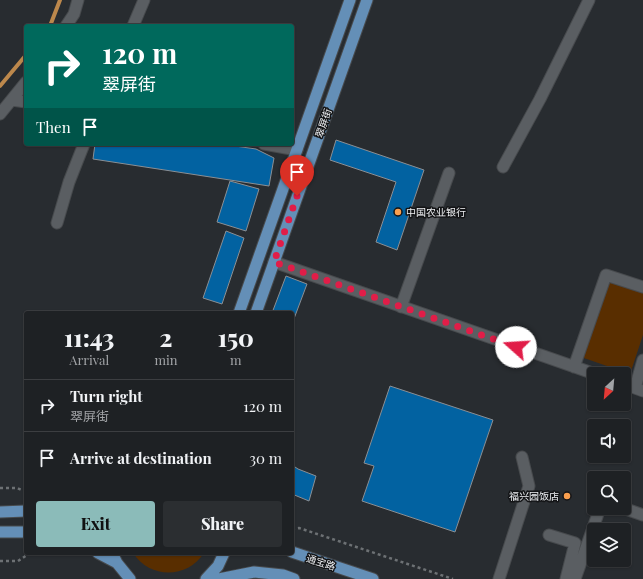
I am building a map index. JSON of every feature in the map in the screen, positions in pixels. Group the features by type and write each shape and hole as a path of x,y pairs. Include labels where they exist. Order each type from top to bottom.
{"main road":[{"name":"翠屏街","path":"240,311 350,0"},
{"name":"翠屏街","path":"257,311 367,0"},
{"path":"0,512 24,511"},
{"path":"0,532 24,532"},
{"name":"通宝路","path":"294,553 373,579"},
{"path":"101,555 121,569"},
{"path":"206,579 218,566 223,555"},
{"path":"219,579 254,572 284,576 294,579"}],"street":[{"path":"67,24 74,14 78,0"},
{"path":"134,24 144,0"},
{"path":"503,167 540,99 589,0"},
{"path":"0,114 24,85"},
{"path":"12,100 24,102"},
{"path":"57,223 69,182 83,146"},
{"path":"275,146 297,150"},
{"path":"401,307 449,173"},
{"path":"274,262 587,371"},
{"path":"574,366 606,275 643,287"},
{"path":"634,387 643,360"},
{"path":"499,579 529,486 522,456"},
{"path":"631,511 643,515"},
{"path":"575,579 598,515"},
{"path":"549,535 575,544 566,579"}],"path":[{"path":"0,488 17,488 24,491"},
{"path":"294,529 299,528 454,579"},
{"path":"0,561 18,561 27,555"}],"shaded area":[{"path":"608,280 643,292 643,335 631,371 631,367 610,367 581,357"},
{"path":"135,555 202,555 197,562 188,568 179,571 158,571 149,568 140,562"}],"building":[{"name":"中国农业银行","path":"336,140 424,170 397,250 376,242 396,182 330,160"},
{"path":"95,146 235,146 256,149 274,158 269,186 93,159"},
{"path":"230,181 259,189 246,231 217,222"},
{"path":"226,231 244,238 222,304 203,298"},
{"path":"286,276 307,284 294,319 294,311 273,311"},
{"path":"390,386 493,420 455,532 362,501 374,466 364,463"},
{"path":"294,466 316,476 309,501 294,495"}],"waterway":[{"path":"51,24 60,0"},
{"path":"0,86 24,57"}],"place":[{"name":"中国农业银行","path":"398,212"},
{"name":"福兴园饭店","path":"567,496"}],"route":[{"path":"297,196 274,262 516,347"}]}
